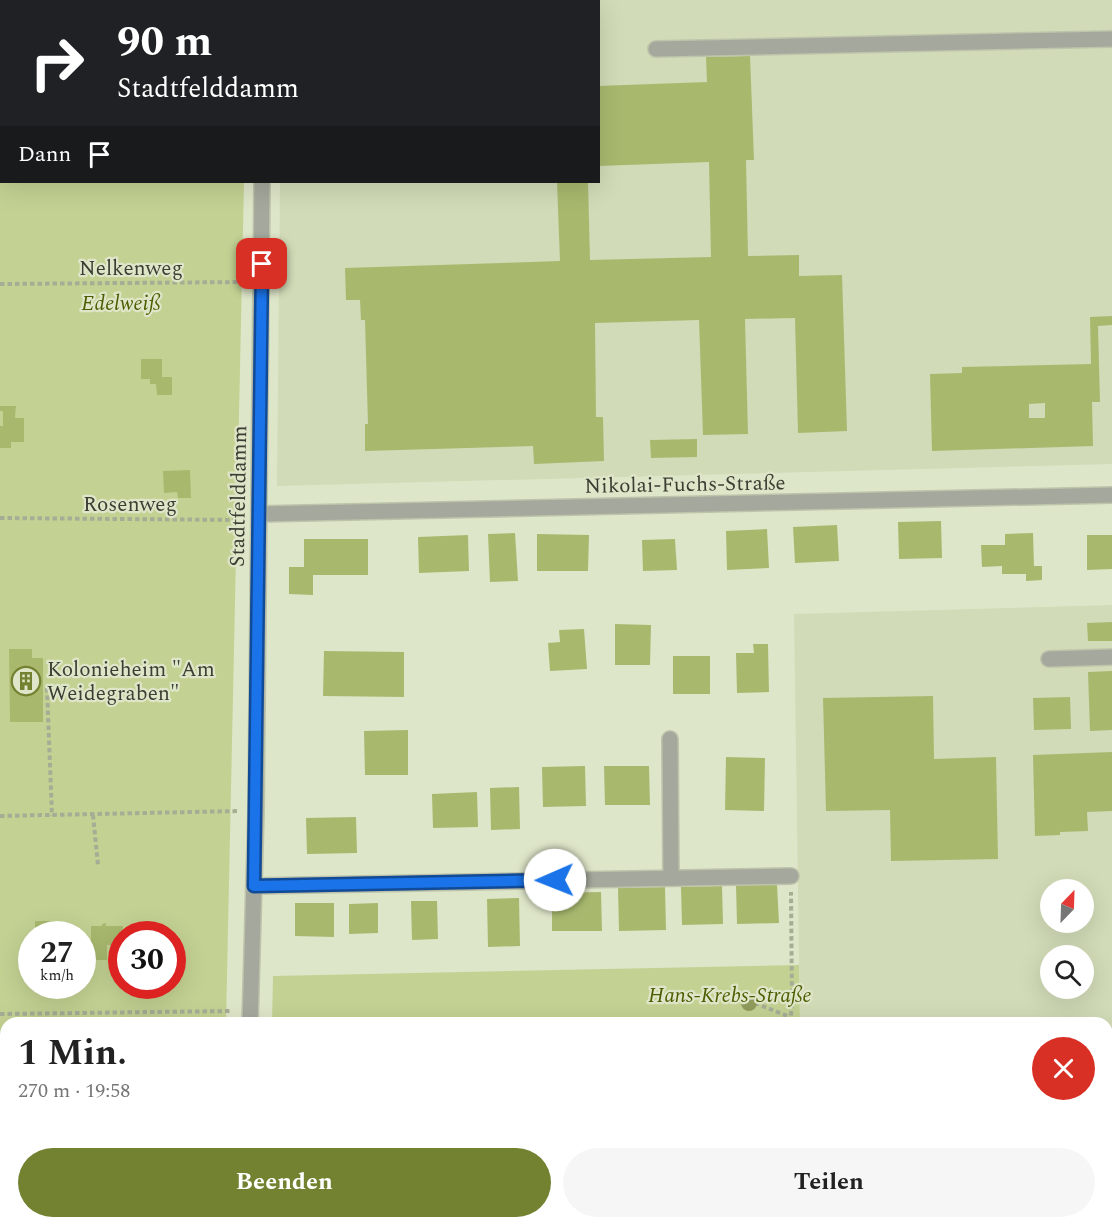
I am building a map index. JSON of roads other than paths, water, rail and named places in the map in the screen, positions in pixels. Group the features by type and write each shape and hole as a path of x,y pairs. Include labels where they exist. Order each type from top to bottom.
{"street":[{"path":"656,49 1112,39"},
{"name":"Stadtfelddamm","path":"250,1017 256,811 262,183"},
{"name":"Nikolai-Fuchs-Straße","path":"259,517 1112,495"},
{"path":"1049,659 1112,657"},
{"path":"670,739 671,878"},
{"path":"254,886 791,876"}],"place":[{"name":"Kolonieheim \"Am Weidegraben\"","path":"26,681"}],"park label":[{"name":"Edelweiß","path":"121,303"},
{"name":"Hans-Krebs-Straße","path":"730,995"}]}
